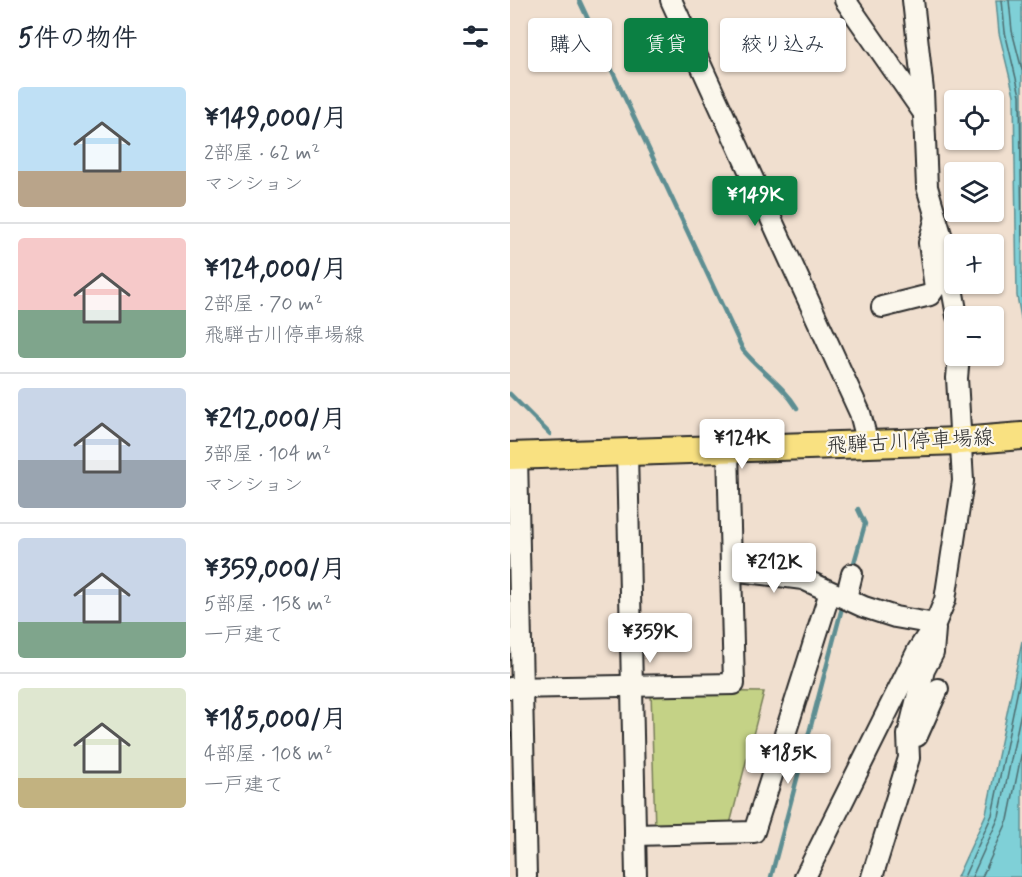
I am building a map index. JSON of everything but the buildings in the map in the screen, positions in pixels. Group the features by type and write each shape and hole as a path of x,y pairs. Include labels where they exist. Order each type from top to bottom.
{"main road":[{"name":"飛騨古川停車場線","path":"513,456 965,441 1022,436"}],"street":[{"path":"671,0 860,413 868,444"},
{"path":"845,0 923,112"},
{"path":"913,0 923,91 927,187 935,221 945,248 955,306"},
{"path":"882,308 930,296 934,288 929,243 935,221"},
{"path":"805,877 918,650 935,624 945,600 964,466 965,441 957,378 958,366"},
{"path":"516,687 734,684 728,448"},
{"path":"627,451 636,877"},
{"path":"513,456 516,687 526,877"},
{"path":"731,570 803,579 895,617 935,624"},
{"path":"634,835 754,832 838,595 852,574"},
{"path":"909,758 908,735 924,670 933,653 935,624"},
{"path":"872,877 909,758 938,689"}],"green space":[{"path":"651,691 764,692 729,828 655,830"}],"water":[{"path":"996,0 1022,0 1022,323 1017,296 1014,95 999,33"},
{"path":"1022,641 1022,877 957,877 986,814"}],"waterway":[{"path":"579,0 743,350 785,392 797,408"},
{"path":"510,394 550,434"},
{"path":"852,570 865,524 858,509"},
{"path":"771,877 843,604"}]}
